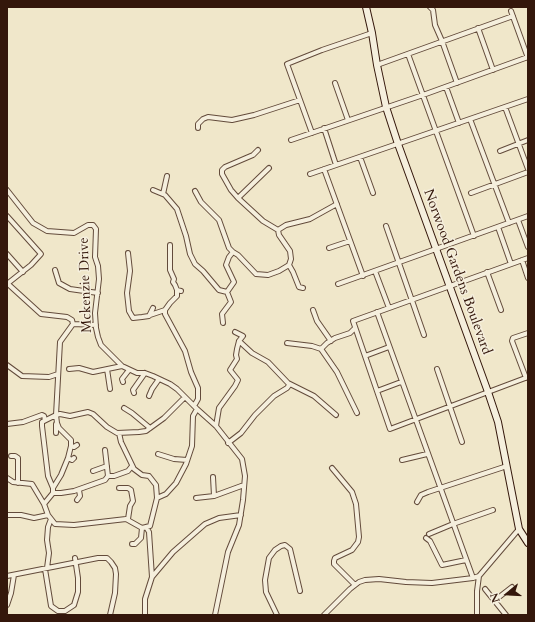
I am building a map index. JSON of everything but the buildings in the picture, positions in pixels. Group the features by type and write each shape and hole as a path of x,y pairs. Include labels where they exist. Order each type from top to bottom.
{"street":[{"name":"Norwood Gardens Boulevard","path":"366,7 386,107 498,422 519,529 528,543"},
{"path":"430,7 433,10 435,25 457,83"},
{"path":"291,140 528,57 511,11"},
{"path":"377,65 513,16"},
{"path":"478,28 493,70"},
{"path":"312,133 287,64 372,33"},
{"path":"408,54 474,236"},
{"path":"335,83 348,120"},
{"path":"446,86 459,123"},
{"path":"310,174 528,99"},
{"path":"198,128 198,124 203,119 208,117 232,120 254,115 300,100"},
{"path":"471,193 528,170 505,107"},
{"path":"470,119 509,223"},
{"path":"324,128 336,165"},
{"path":"500,151 528,140"},
{"path":"195,191 201,202 219,220 230,248 256,274 268,275 289,265 291,259 290,251 279,235 278,230 264,221 238,198 227,184 222,174 222,170 236,161 253,155 258,150"},
{"path":"360,157 373,193"},
{"path":"238,198 269,168"},
{"path":"324,169 363,276"},
{"path":"163,194 165,187 164,177"},
{"name":"Mckenzie Drive","path":"7,190 33,223 47,232 74,233 88,225 93,225 96,229 95,257 98,266 99,279 95,313 98,337 102,345 122,366 138,373 145,373 170,384 216,426 242,460 246,476 241,515 239,525 228,552 216,615"},
{"path":"153,190 163,194 176,209 186,236 190,254 195,264 203,271 218,290 227,292"},
{"path":"278,230 286,225 310,219 337,204"},
{"path":"7,216 41,254 23,272 8,284 41,314 66,317 72,320 73,324"},
{"path":"338,284 528,216"},
{"path":"518,220 528,247"},
{"path":"386,226 424,336"},
{"path":"498,227 511,264"},
{"path":"329,248 350,241"},
{"path":"128,253 130,271 127,293 129,311 133,318 148,316 165,310 179,291 173,282 174,279 170,270 170,245"},
{"path":"227,292 234,282 226,265 233,252"},
{"path":"7,254 23,272"},
{"path":"528,258 353,321 390,429 527,378 512,340 513,338 528,333"},
{"path":"522,260 528,278"},
{"path":"289,265 299,287 303,288"},
{"path":"55,270 59,283 70,288 98,292"},
{"path":"375,272 389,308"},
{"path":"488,272 501,310"},
{"path":"223,323 222,314 231,302 227,292"},
{"path":"150,315 153,308"},
{"path":"157,498 166,494 176,482 187,460 192,446 193,416 198,399 198,388 184,351 166,316 165,310"},
{"path":"313,310 317,321 331,341"},
{"path":"377,312 473,578"},
{"path":"73,324 96,325"},
{"path":"56,433 60,342 73,324"},
{"path":"321,349 331,341 350,333 356,328"},
{"path":"216,426 219,408 238,380 230,370 237,359 236,355 239,341 243,336 236,332"},
{"path":"239,341 252,353 268,362 290,384 314,396 336,415"},
{"path":"287,343 312,346 321,349 337,372 357,412"},
{"path":"365,356 389,347"},
{"path":"7,365 22,376 49,377 58,374"},
{"path":"69,369 79,368 94,372 122,366"},
{"path":"107,369 110,389"},
{"path":"437,369 462,442"},
{"path":"123,382 122,379 129,370"},
{"path":"134,393 133,390 145,373"},
{"path":"149,396 159,379"},
{"path":"377,391 401,382"},
{"path":"228,443 241,433 253,420 255,415 274,396 287,388 290,384"},
{"path":"105,450 108,476 105,480 79,490 61,493 53,490 48,476 44,452 42,422 60,414 70,416 88,412 93,414 107,427 119,433 146,431 172,412 185,397"},
{"path":"124,408 150,428"},
{"path":"7,424 23,422 42,415 44,416 45,420"},
{"path":"44,504 59,480 71,446 70,438 56,423"},
{"path":"119,433 121,442 134,469 142,475 149,476 156,485 157,498 152,520 150,526 144,528"},
{"path":"71,446 74,447 77,445"},
{"path":"158,454 174,459 187,460"},
{"path":"402,460 428,454"},
{"path":"11,456 18,458 18,483"},
{"path":"68,458 72,460 74,458"},
{"path":"93,471 107,466"},
{"path":"108,476 114,476 128,471 132,466"},
{"path":"417,502 421,495 507,466"},
{"path":"332,468 352,492 356,504 359,537 358,542 352,550 335,558 334,561 334,564 355,585"},
{"path":"213,477 214,496"},
{"path":"7,478 13,482 32,484 55,524 68,525 85,521 114,519 128,520 149,532 152,577 145,599 145,615"},
{"path":"196,498 214,496 244,486"},
{"path":"119,488 124,487 131,490 133,501 130,506 128,520"},
{"path":"77,500 80,496 79,490"},
{"path":"466,560 442,564 428,536 453,524 492,510"},
{"path":"7,515 21,515 32,518 50,517"},
{"path":"152,577 173,552 205,524 220,518 241,515"},
{"path":"50,517 47,540 49,549 46,568 52,606 58,611 65,611 74,605 78,592 76,560"},
{"path":"132,544 135,544 142,538 144,528"},
{"path":"324,615 355,585 365,580 379,579 422,584 479,576 519,529"},
{"path":"276,615 266,592 265,580 269,558 275,550 281,546 285,545 290,549 300,591"},
{"path":"107,553 107,558 115,568 116,574 115,593 110,615"},
{"path":"7,576 76,560 107,558"},
{"path":"7,605 14,575"},
{"path":"477,615 477,590 479,576"},
{"path":"494,601 512,586"},
{"path":"485,589 506,615"}]}
